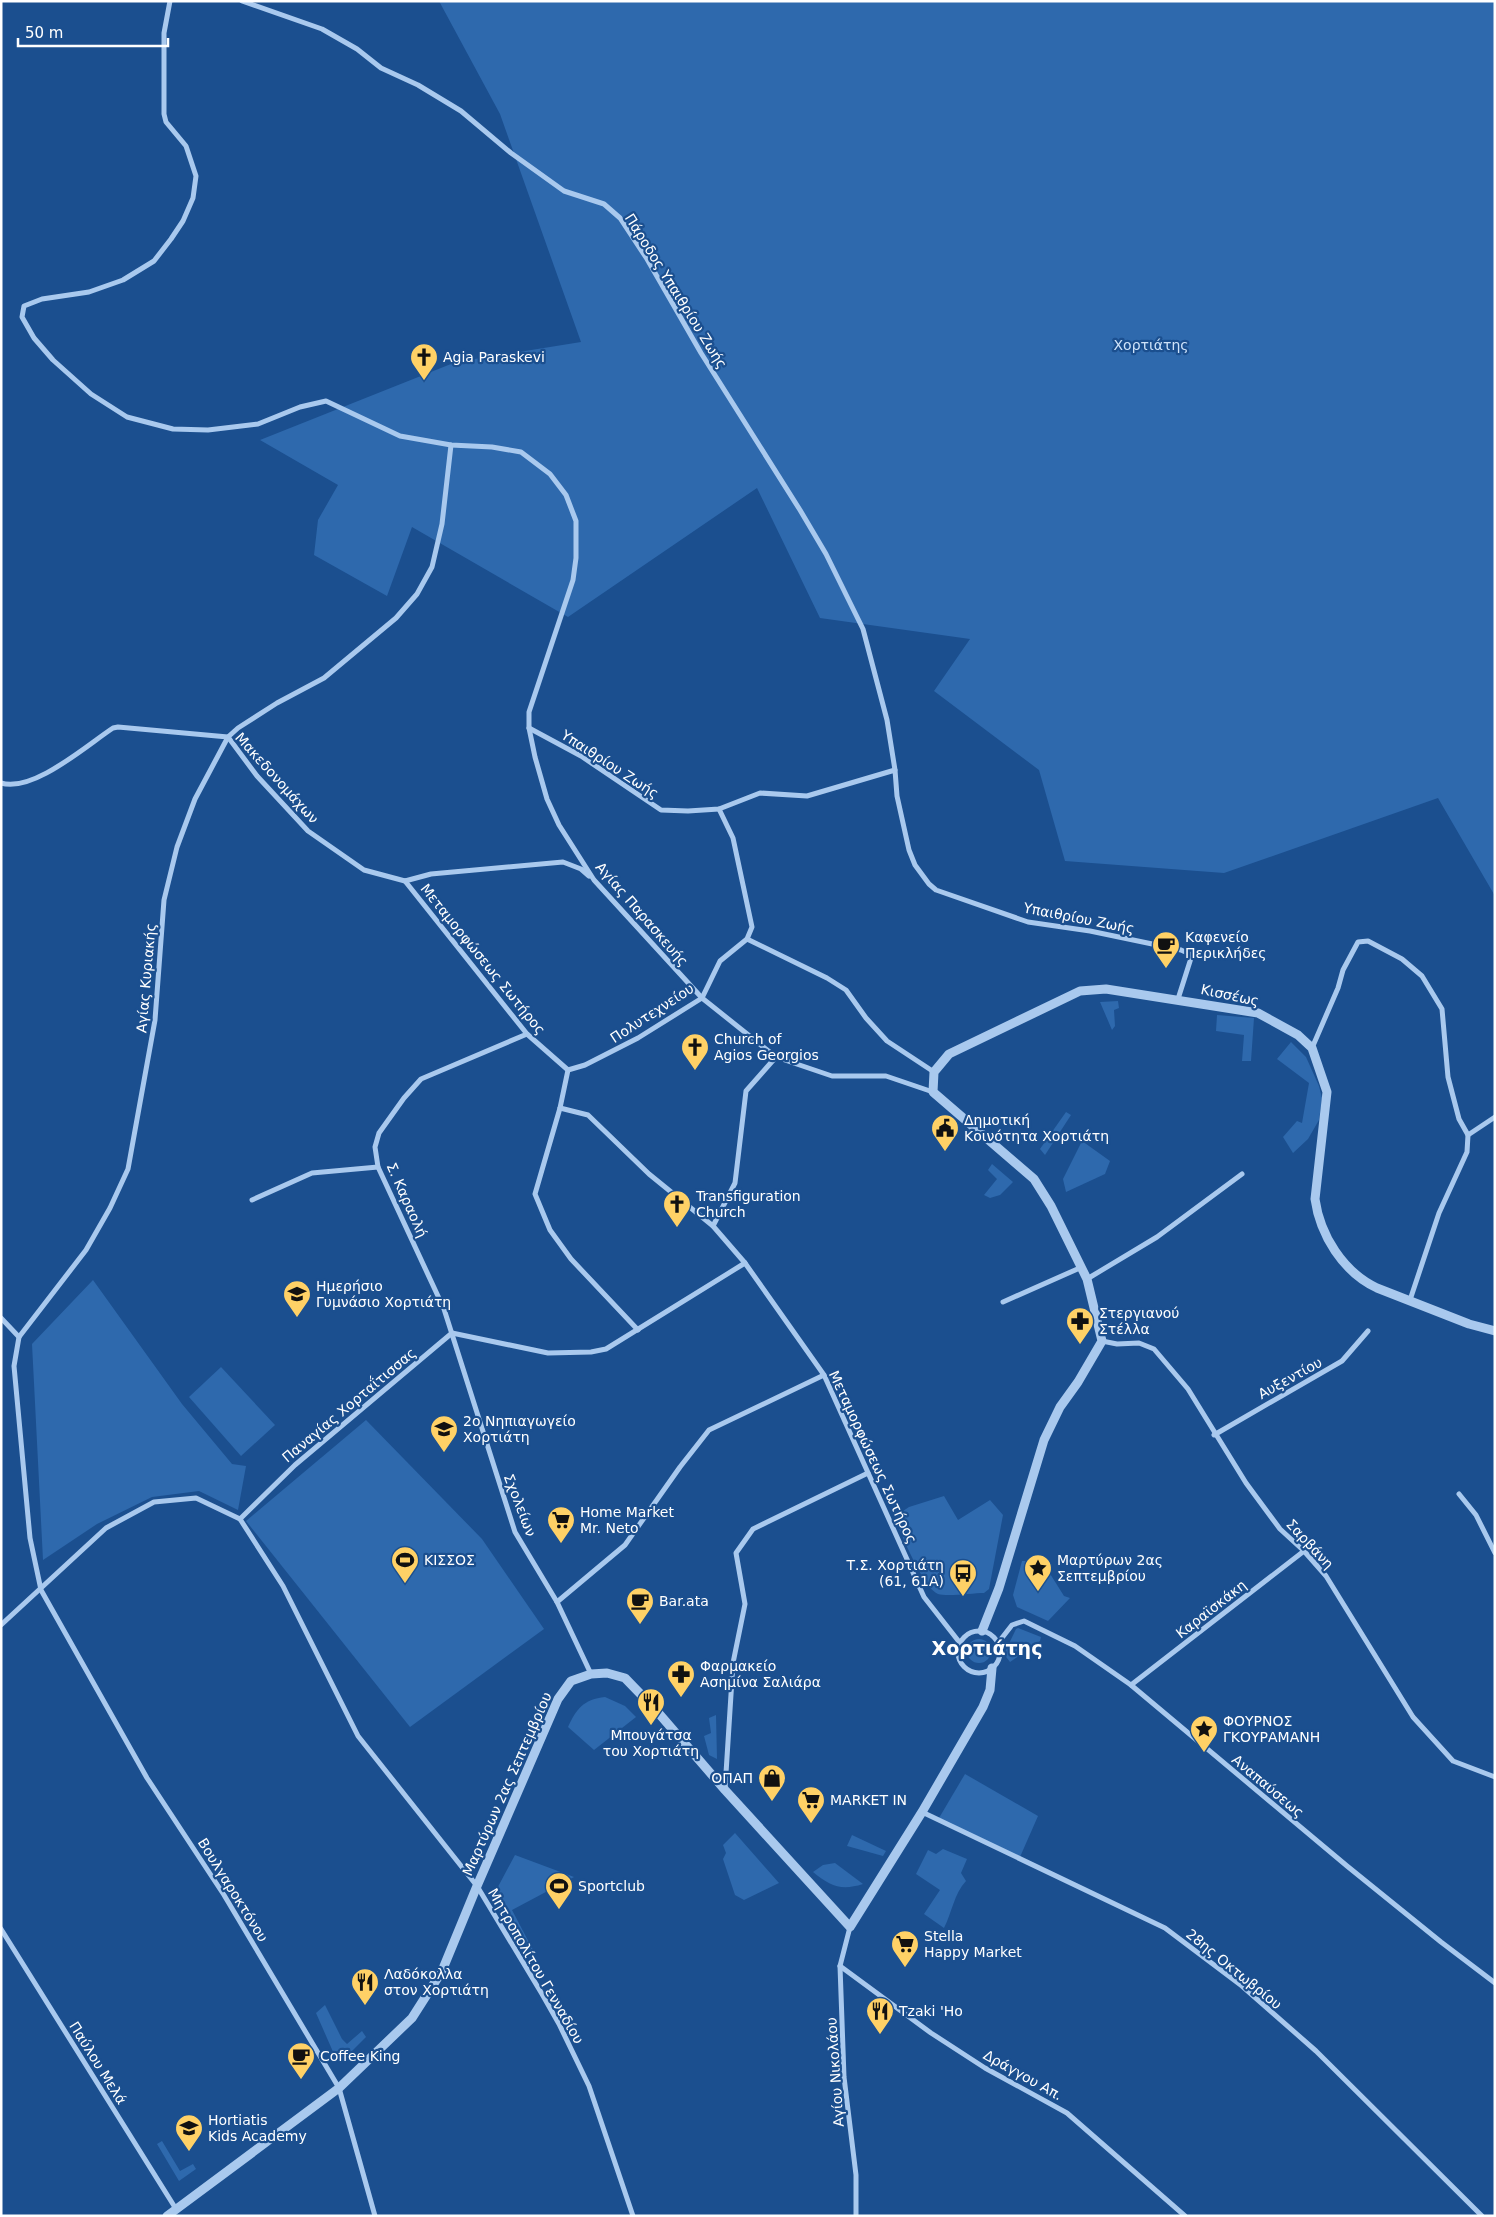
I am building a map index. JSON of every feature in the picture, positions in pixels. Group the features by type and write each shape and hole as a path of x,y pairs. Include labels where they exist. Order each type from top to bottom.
{"street":[{"name":"Αγίας Παρασκευής","path":"170,1 164,33 164,114 166,122 186,146 196,176 193,198 183,221 154,261 123,280 89,292 42,299 24,306 22,318 34,338 53,360 91,394 128,417 164,426 208,430 258,424 300,406 326,400 400,436 451,445 492,447 521,452 550,474 566,495 576,522 576,558 573,580 528,712 529,728 547,799 559,825 594,880 702,998 776,1057 832,1076 886,1076 933,1092"},
{"name":"Πάροδος Υπαιθρίου Ζωής","path":"242,1 322,29 357,49 381,68 418,85 461,111 511,153 564,191 604,204 620,218 647,259 701,353 826,554 863,630 887,720 895,770"},
{"name":"Αγίας Κυριακής","path":"41,1590 29,1529 14,1366 19,1337 86,1250 110,1208 128,1169 154,1020 166,891 176,847 195,799 228,737 238,728 277,703 324,678 396,618 417,594 432,567 440,532 451,445"},
{"name":"Μακεδονομάχων","path":"1,783 8,785 29,781 47,773 118,726 228,737 257,776 308,831 364,870 405,881"},
{"name":"Υπαιθρίου Ζωής","path":"529,728 581,756 661,810 719,809 760,793 807,796 895,770 897,796 908,850 915,865 929,884 936,890 1028,922 1090,932 1192,955 1178,999"},
{"path":"719,809 733,838 752,927 747,939 828,978 846,990 866,1018 887,1041 934,1072 933,1092 1034,1179 1051,1206 1087,1279 1102,1341 1078,1382 1060,1407 1044,1440 999,1588 982,1631"},
{"path":"405,881 431,874 563,862 581,869 594,880"},
{"name":"Μεταμορφώσεως Σωτήρος","path":"405,881 527,1034 568,1070"},
{"name":"Πολυτεχνείου","path":"568,1070 585,1065 638,1038 702,998 720,961 747,939"},
{"path":"1312,1048 1338,988 1343,970 1358,942 1368,940 1402,959 1422,976 1442,1009 1448,1077 1459,1119 1468,1135 1467,1152 1439,1213 1410,1300"},
{"name":"Κισσέως","path":"934,1072 949,1054 1080,991 1106,989 1258,1013 1298,1034 1312,1048 1327,1092 1315,1199 1322,1228 1350,1269 1364,1282 1469,1324 1495,1332"},
{"name":"Σ. Καραολή","path":"452,1333 444,1309 378,1167 376,1147 379,1133 404,1098 422,1078 527,1034"},
{"path":"713,1226 735,1183 746,1092 776,1057"},
{"path":"568,1070 560,1108 536,1194 550,1230 571,1259 638,1330"},
{"name":"Μεταμορφώσεως Σωτήρος","path":"560,1108 588,1115 649,1174 713,1226 745,1264 824,1376 924,1596 960,1643"},
{"path":"1468,1135 1495,1117"},
{"path":"252,1200 312,1173 378,1167"},
{"path":"1087,1279 1157,1237 1242,1174"},
{"path":"452,1333 548,1354 591,1352 606,1349 745,1264"},
{"path":"1003,1302 1082,1267"},
{"path":"1,1318 19,1337"},
{"name":"Αυξεντίου","path":"1214,1435 1342,1361 1368,1331"},
{"name":"Παναγίας Χορταΐτισσας","path":"240,1519 295,1465 452,1333"},
{"name":"Σχολείων","path":"452,1333 516,1532 557,1602 591,1674"},
{"name":"Σαρβάνη","path":"1102,1341 1117,1344 1139,1343 1154,1349 1188,1389 1214,1435 1280,1529 1304,1551 1326,1576 1413,1717 1453,1761 1494,1776"},
{"path":"557,1602 625,1546 680,1467 709,1430 824,1376"},
{"path":"725,1790 733,1663 745,1604 736,1553 754,1529 868,1473"},
{"path":"1459,1494 1476,1515 1495,1553"},
{"path":"1,1625 106,1528 154,1502 196,1498 240,1519"},
{"name":"Μητροπολίτου Γενναδίου","path":"240,1519 283,1586 358,1736 477,1886 515,1947 575,2056 598,2111 633,2216"},
{"name":"Καραϊσκάκη","path":"1131,1685 1304,1551"},
{"name":"Βουλγαροκτόνου","path":"41,1590 147,1778 224,1895 339,2088 374,2216"},
{"name":"Αναπαύσεως","path":"998,1643 1012,1626 1024,1621 1075,1646 1131,1685 1354,1872 1495,1983"},
{"path":"982,1631 994,1637 998,1643 1000,1654 992,1668 978,1673 966,1668 959,1657 960,1643 968,1633 982,1631"},
{"path":"850,1927 922,1812 982,1707 990,1690 992,1668"},
{"name":"Μαρτύρων 2ας Σεπτεμβρίου","path":"167,2216 339,2088 412,2018 442,1971 558,1699 571,1681 591,1674 607,1673 625,1678 850,1927"},
{"name":"28ης Οκτωβρίου","path":"922,1812 1165,1928 1242,1986 1316,2051 1482,2216"},
{"name":"Αγίου Νικολάου","path":"850,1927 840,1966 844,2077 856,2175 856,2216"},
{"name":"Παύλου Μελά","path":"1,1929 176,2209"},
{"name":"Δράγγου Απ.","path":"840,1966 931,2033 962,2053 1067,2113 1185,2216"}],"green space":[{"name":"Χορτιάτης","path":"439,1 1495,1 1495,896 1438,798 1224,873 1065,861 1039,770 934,691 970,639 820,618 757,488 568,617 412,527 387,596 314,555 318,520 338,485 260,440 456,362 581,342 500,114"},
{"path":"1118,1001 1119,1008 1114,1010 1115,1026 1112,1030 1100,1002"},
{"path":"1217,1015 1254,1018 1251,1061 1242,1061 1244,1035 1216,1031"},
{"path":"1291,1042 1306,1057 1319,1086 1322,1098 1319,1120 1308,1139 1293,1153 1283,1137 1297,1121 1302,1123 1309,1083 1277,1059"},
{"path":"1066,1112 1071,1115 1045,1155 1040,1149"},
{"path":"1082,1141 1110,1161 1105,1174 1066,1192 1063,1179"},
{"path":"992,1164 1013,1182 1000,1195 990,1198 984,1195 997,1179 988,1170"},
{"path":"93,1280 182,1404 232,1464 246,1466 238,1510 199,1491 152,1497 97,1524 43,1560 32,1344"},
{"path":"221,1367 275,1425 241,1456 189,1397"},
{"name":"ΚΙΣΣΟΣ","path":"366,1420 482,1539 544,1629 410,1727 246,1521"},
{"path":"944,1496 958,1520 990,1500 1003,1515 989,1589 984,1593 942,1595 932,1590 919,1571 894,1517 909,1507"},
{"path":"1022,1561 1042,1561 1064,1596 1070,1598 1048,1621 1017,1607 1013,1595"},
{"path":"1018,1628 1041,1637 1040,1641 1010,1662 1004,1654"},
{"path":"979,1639 988,1642 991,1651 988,1660 979,1663 970,1660 967,1651 970,1642"},
{"path":"605,1697 625,1706 636,1717 594,1750 568,1727 574,1715 582,1706 591,1700"},
{"path":"716,1715 717,1759 709,1755 704,1736 711,1733 709,1718"},
{"path":"965,1774 1038,1816 1020,1857 939,1818"},
{"path":"735,1833 779,1883 744,1900 735,1895 723,1859 726,1853 723,1845"},
{"path":"852,1835 886,1851 883,1856 847,1846"},
{"path":"943,1849 967,1859 961,1873 966,1881 956,1897 944,1928 924,1914 940,1890 916,1874 928,1850 936,1854"},
{"path":"515,1855 574,1877 512,1910 533,1950 524,1955 492,1898"},
{"path":"835,1863 863,1884 848,1887 836,1886 813,1872 823,1865"},
{"path":"325,2005 342,2039 347,2044 362,2031 366,2037 344,2059 338,2059 334,2054 316,2013"},
{"path":"162,2141 180,2171 193,2164 196,2169 179,2181 157,2144"}],"place":[{"name":"Agia Paraskevi","path":"424,381"},
{"name":"Καφενείο Περικλήδες","path":"1166,969"},
{"name":"Church of Agios Georgios","path":"695,1071"},
{"name":"Δημοτική Κοινότητα Χορτιάτη","path":"945,1152"},
{"name":"Transfiguration Church","path":"677,1228"},
{"name":"Ημερήσιο Γυμνάσιο Χορτιάτη","path":"297,1318"},
{"name":"Στεργιανού Στέλλα","path":"1080,1345"},
{"name":"2ο Νηπιαγωγείο Χορτιάτη","path":"444,1453"},
{"name":"Home Market Mr. Neto","path":"561,1544"},
{"name":"ΚΙΣΣΟΣ","path":"405,1584"},
{"name":"Μαρτύρων 2ας Σεπτεμβρίου","path":"1038,1592"},
{"name":"Τ.Σ. Χορτιάτη (61, 61Α)","path":"963,1597"},
{"name":"Bar.ata","path":"640,1625"},
{"name":"Φαρμακείο Ασημίνα Σαλιάρα","path":"681,1698"},
{"name":"Μπουγάτσα του Χορτιάτη","path":"651,1726"},
{"name":"ΦΟΥΡΝΟΣ ΓΚΟΥΡΑΜΑΝΗ","path":"1204,1753"},
{"name":"ΟΠΑΠ","path":"772,1802"},
{"name":"MARKET IN","path":"811,1824"},
{"name":"Sportclub","path":"559,1910"},
{"name":"Stella Happy Market","path":"905,1968"},
{"name":"Λαδόκολλα στον Χορτιάτη","path":"365,2006"},
{"name":"Tzaki 'Ho","path":"880,2035"},
{"name":"Coffee King","path":"301,2080"},
{"name":"Hortiatis Kids Academy","path":"189,2152"}],"district":[{"name":"Χορτιάτης","path":"987,1648"}]}
